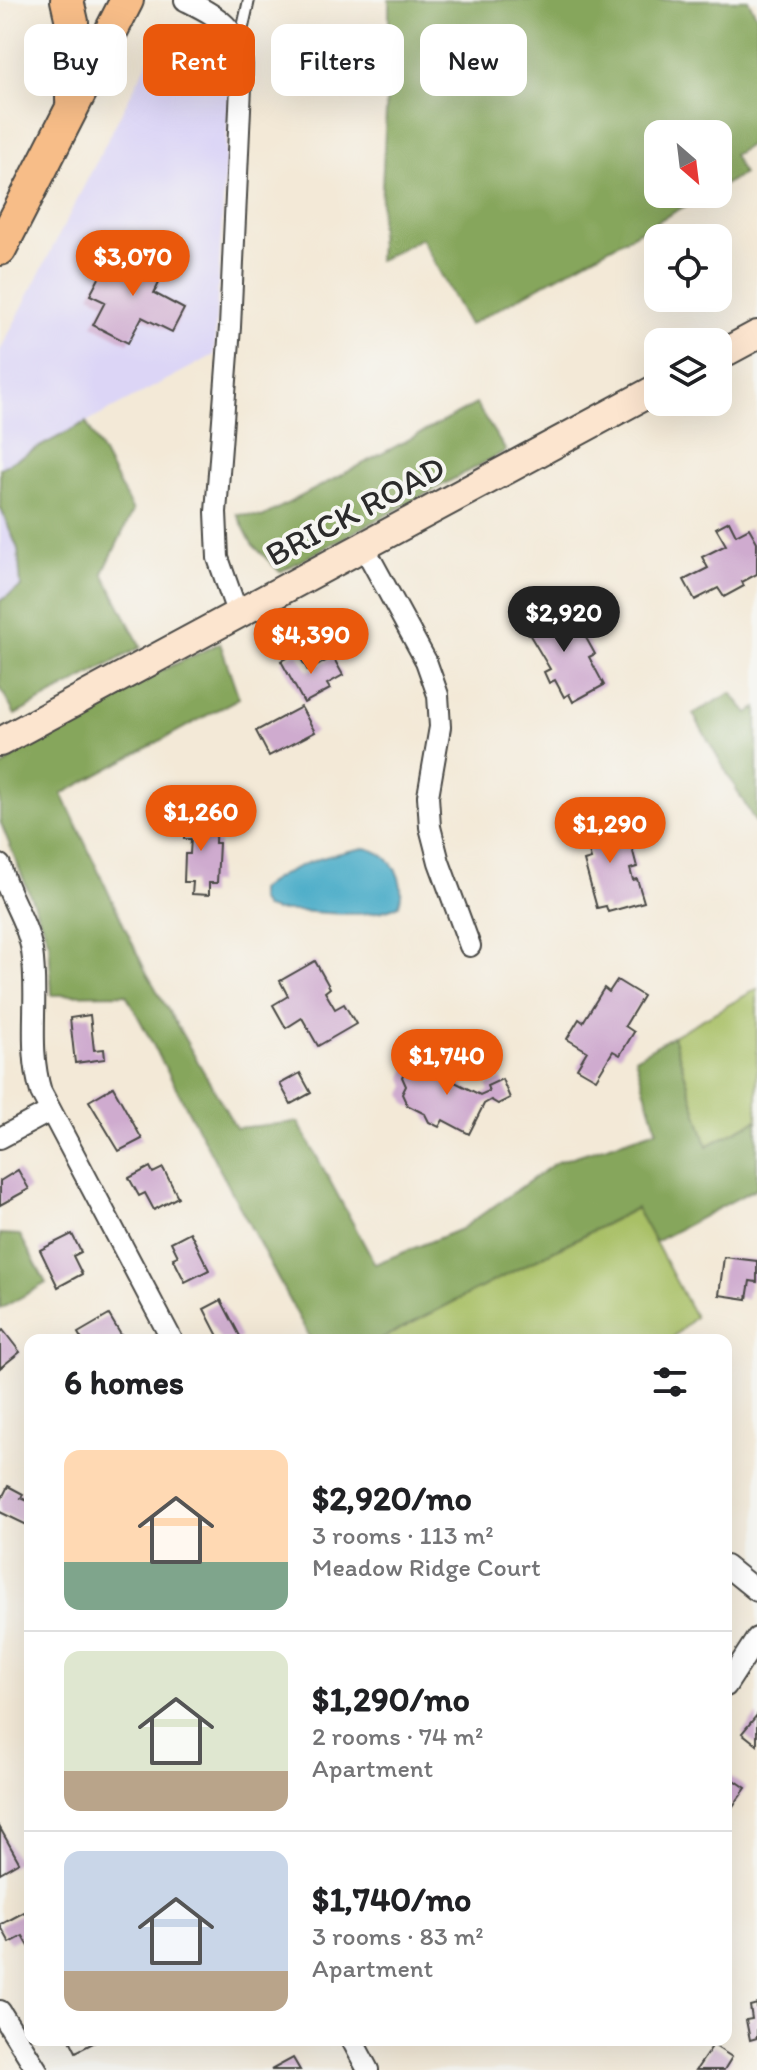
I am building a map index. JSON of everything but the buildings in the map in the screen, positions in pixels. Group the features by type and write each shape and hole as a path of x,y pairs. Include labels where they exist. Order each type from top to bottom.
{"main road":[{"path":"67,0 72,22 72,107"},
{"path":"0,249 127,0"}],"street":[{"path":"185,0 216,16 225,24"},
{"path":"238,615 218,558 216,512 230,327 241,96"},
{"path":"732,348 757,335"},
{"name":"BRICK ROAD","path":"0,742 644,396"},
{"path":"364,547 426,661 438,695 440,727 428,796 430,827 439,862 470,946"},
{"path":"1,875 27,930 32,949 35,973 35,1074 49,1112 169,1334"},
{"path":"0,1138 49,1112"},
{"path":"732,1571 757,1591"},
{"path":"732,1677 757,1638"},
{"path":"0,2011 37,2070"},
{"path":"355,2046 368,2070"}],"lane":[{"path":"244,24 249,0"}],"shaded area":[{"path":"143,70 143,96 229,96 214,355 0,468 0,351"},
{"path":"0,506 18,549 21,588 0,601"}],"green space":[{"path":"389,0 748,0 757,16 757,141 733,155 743,174 732,180 732,120 644,120 644,208 682,208 652,224 644,224 644,229 469,325 421,238 378,261 387,96 404,96 404,24 389,24"},
{"path":"476,404 506,451 280,572 252,544 237,514 262,517"},
{"path":"86,422 133,511 103,573 141,647 15,715 0,687 0,601 21,587 18,549 0,506 0,468"},
{"path":"220,643 239,698 62,794 145,970 236,1128 298,1122 375,1264 461,1229 557,1162 657,1130 635,1058 673,1036 707,1146 757,1120 757,1188 655,1242 636,1208 391,1334 308,1334 126,994 52,995 49,942 0,821 0,769 25,747 163,670"},
{"path":"731,693 748,713 757,708 757,825 693,714"},
{"path":"757,989 757,1120 707,1146 673,1036"},
{"path":"637,1208 695,1317 677,1334 391,1334"},
{"path":"0,1234 20,1235 46,1283 0,1309"}],"water":[{"path":"365,848 382,855 395,869 401,886 399,905 356,914 276,911 264,908 259,899 259,890 296,868"}]}
